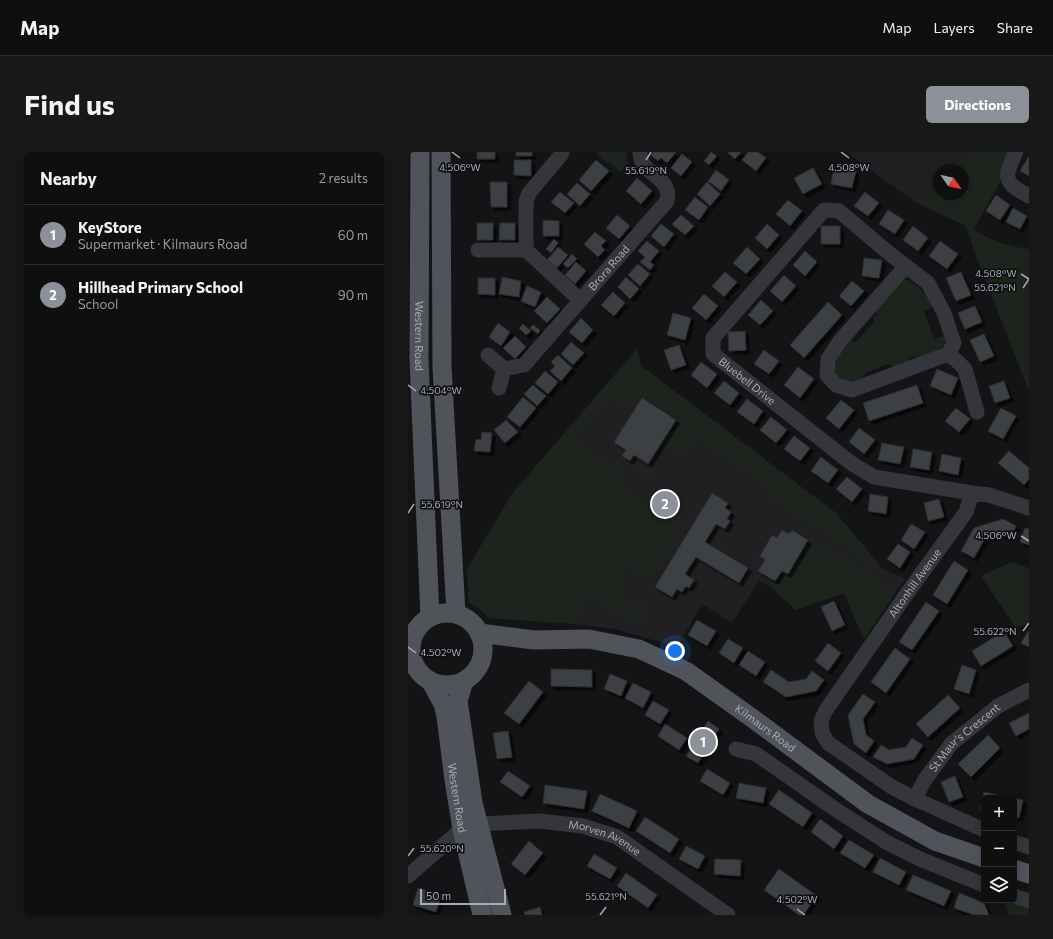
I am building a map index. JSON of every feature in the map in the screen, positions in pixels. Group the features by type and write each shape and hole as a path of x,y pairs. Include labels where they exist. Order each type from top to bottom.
{"main road":[{"name":"Western Road","path":"420,152 420,623"},
{"path":"441,152 442,367 456,613"},
{"path":"442,613 456,613 467,618 476,627 483,640 484,653 477,670 464,681 456,684 444,685 431,682 421,674 410,659 414,635 420,623 442,613"},
{"name":"Kilmaurs Road","path":"479,633 534,640 589,639 639,649 686,671 868,804 934,841 981,857"},
{"name":"Kilmaurs Road","path":"484,653 534,640"},
{"name":"Western Road","path":"464,681 458,702 473,803 472,835 482,915"},
{"name":"Western Road","path":"431,682 443,704 446,716 454,780 472,835 502,915"},
{"path":"1017,870 1029,874"}],"street":[{"path":"526,250 526,202 529,193 562,152"},
{"name":"Brora Road","path":"504,369 524,365 667,201 668,193 665,184 645,167 640,159 640,152"},
{"path":"1016,152 1008,169 1007,177 1011,185 1029,196"},
{"name":"Bluebell Drive","path":"948,354 954,343 944,313 928,282 906,266 839,211 824,210 713,338 713,354 851,463 874,477 972,493"},
{"path":"478,250 526,250 580,300"},
{"path":"906,266 840,341 828,359 827,375 836,385 852,390 948,354 957,360 965,369 977,412"},
{"path":"488,355 504,369 499,388"},
{"path":"972,493 989,495 1029,508"},
{"name":"Altonhill Avenue","path":"915,800 892,787 828,743 822,733 821,721 826,710 966,512 972,493"},
{"name":"St Maur's Crescent","path":"915,800 924,781 951,744 998,706 1029,690"},
{"path":"736,749 756,754 832,807 886,842 920,860 981,884"},
{"path":"915,800 981,829"},
{"name":"Morven Avenue","path":"472,835 538,821 583,826 618,837 728,915"},
{"path":"408,876 472,835"},
{"path":"1017,843 1029,847"},
{"path":"1017,897 1029,901"}],"shaded area":[{"path":"595,152 627,152 627,160 629,163 621,172 609,162 607,164"},
{"path":"848,152 969,152 957,164 933,164 933,188 917,203"},
{"path":"969,152 1011,152 999,184 974,229 987,237 1000,242 1029,249 1029,391 976,256 966,226 917,203 933,188 933,200 969,200 969,164 957,164"},
{"path":"904,280 909,280 926,294 932,307 924,311 934,339 944,336 946,345 935,351 935,354 916,359 914,356 909,358 909,361 897,368 887,364 865,373 861,381 846,383 841,381 834,375 834,357 849,340 855,343 874,322 874,317 877,315 875,311"},
{"path":"637,349 641,366 836,513 882,568 905,579 864,639 844,593 796,610 772,588 759,581 732,623 702,604 677,647 615,629 575,624 489,618 479,608 469,603 467,569 512,494"},
{"path":"637,349 641,366 836,513 882,568 767,495 773,486 695,435 682,453 665,443 679,419 641,395 633,408 612,395 596,407 571,441 623,473 615,485 683,524 653,575 626,566 619,598 645,606 643,621 626,619 626,615 621,614 621,610 603,608 604,600 580,597 575,624 489,618 479,608 469,603 467,569 512,494"},
{"path":"636,460 655,473 648,475 642,474 631,468"},
{"path":"809,542 819,547 825,547 889,588 892,594 890,601 864,639 844,593 796,610 772,588 782,573 788,576"},
{"path":"1011,562 1029,568 1029,624 1016,628 981,576"},
{"path":"1004,903 1011,903 1029,909 1029,915 1008,915"}],"building":[{"path":"477,152 495,152 495,159 477,159"},
{"path":"516,152 532,152 532,156 516,156"},
{"path":"653,152 676,152 667,163 661,158 658,161 651,155"},
{"path":"711,152 717,156 709,165 704,161"},
{"path":"727,152 741,152 735,159"},
{"path":"748,152 758,152 766,158 756,171 742,160"},
{"path":"682,154 692,162 681,176 671,168"},
{"path":"1029,156 1029,176 1020,171"},
{"path":"514,160 531,160 531,176 514,175"},
{"path":"596,160 609,171 591,191 579,180"},
{"path":"834,167 856,171 852,188 831,184"},
{"path":"813,168 822,184 803,194 794,178"},
{"path":"716,170 729,180 721,191 708,181"},
{"path":"637,178 652,191 641,204 626,191"},
{"path":"490,182 507,182 507,207 491,207"},
{"path":"707,182 720,194 710,206 697,194"},
{"path":"577,183 590,194 580,206 567,194"},
{"path":"560,192 574,203 565,213 551,202"},
{"path":"865,192 879,203 868,216 854,206"},
{"path":"996,195 1010,205 1000,220 986,211"},
{"path":"695,197 708,207 699,220 685,210"},
{"path":"788,200 802,211 790,226 776,214"},
{"path":"1013,208 1027,216 1020,229 1006,222"},
{"path":"888,210 904,220 895,234 879,224"},
{"path":"617,215 630,226 619,239 606,228"},
{"path":"681,215 694,226 685,235 672,224"},
{"path":"543,220 559,221 559,236 543,236"},
{"path":"477,223 493,223 493,240 477,240"},
{"path":"500,223 515,223 515,240 499,240"},
{"path":"661,224 674,234 664,247 651,236"},
{"path":"767,224 779,235 767,249 755,238"},
{"path":"821,226 840,226 840,244 821,244"},
{"path":"913,226 928,238 918,251 903,240"},
{"path":"595,232 606,241 601,246 605,250 598,257 584,244"},
{"path":"554,239 558,243 551,253 546,249"},
{"path":"647,241 659,251 650,262 654,265 650,270 640,262 645,257 638,251"},
{"path":"940,241 958,254 947,269 929,256"},
{"path":"558,247 568,255 557,268 547,260"},
{"path":"747,247 760,259 746,274 733,263"},
{"path":"805,251 817,262 805,276 793,265"},
{"path":"572,254 577,259 568,268 563,264"},
{"path":"864,258 882,260 879,278 862,276"},
{"path":"576,262 586,271 575,284 565,275"},
{"path":"638,264 650,274 640,286 628,275"},
{"path":"725,272 737,282 724,297 712,286"},
{"path":"961,272 971,295 956,301 946,278"},
{"path":"784,275 796,286 782,302 770,291"},
{"path":"502,277 521,281 519,297 499,294"},
{"path":"626,277 639,289 630,299 618,287"},
{"path":"478,278 495,278 495,295 478,294"},
{"path":"852,281 864,291 851,306 839,296"},
{"path":"527,286 541,292 535,307 521,301"},
{"path":"613,292 625,303 614,316 601,305"},
{"path":"704,294 718,306 706,320 692,308"},
{"path":"547,297 560,309 547,323 534,311"},
{"path":"761,300 773,311 760,325 748,315"},
{"path":"828,302 842,315 804,358 790,345"},
{"path":"975,306 982,322 965,329 958,313"},
{"path":"673,313 691,318 685,340 667,335"},
{"path":"581,318 593,330 582,343 569,332"},
{"path":"498,323 510,332 501,346 489,337"},
{"path":"523,324 531,331 526,335 519,328"},
{"path":"533,325 540,330 538,334 530,328"},
{"path":"745,331 746,350 729,351 728,332"},
{"path":"984,334 994,356 980,362 970,340"},
{"path":"515,336 526,347 515,359 503,348"},
{"path":"571,342 584,353 573,365 561,354"},
{"path":"679,345 686,365 671,370 664,350"},
{"path":"764,350 779,361 769,374 754,364"},
{"path":"558,355 572,368 561,381 550,371 555,366 551,362"},
{"path":"701,362 717,374 707,388 691,375"},
{"path":"798,367 814,379 800,398 784,385"},
{"path":"937,369 958,378 951,395 930,386"},
{"path":"545,371 558,382 548,394 535,383"},
{"path":"724,381 739,393 730,405 714,393"},
{"path":"1004,381 1010,398 995,403 989,386"},
{"path":"533,385 546,396 537,406 524,394"},
{"path":"917,385 923,403 869,421 863,403"},
{"path":"523,397 536,408 520,427 507,417"},
{"path":"642,398 676,420 648,464 634,455 630,461 622,456 626,450 614,442"},
{"path":"747,399 763,411 754,424 737,412"},
{"path":"841,400 854,410 839,429 826,418"},
{"path":"956,408 970,419 959,432 945,421"},
{"path":"1001,408 1016,416 1003,439 988,431"},
{"path":"771,417 787,430 776,443 760,430"},
{"path":"506,420 518,432 505,443 494,430"},
{"path":"859,428 875,440 864,454 849,442"},
{"path":"482,432 492,433 490,452 474,451 476,439 481,440"},
{"path":"794,436 810,448 800,461 784,449"},
{"path":"882,443 904,447 900,464 878,460"},
{"path":"913,449 932,452 929,470 910,467"},
{"path":"1009,451 1029,468 1029,479 1024,485 998,463"},
{"path":"942,454 961,458 958,475 939,471"},
{"path":"821,457 838,470 828,483 811,471"},
{"path":"847,477 862,489 852,502 836,489"},
{"path":"712,493 728,503 725,508 731,512 727,519 730,521 725,529 716,524 705,542 748,568 739,583 696,557 685,574 694,580 689,588 686,586 682,592 677,589 672,597 655,587"},
{"path":"870,494 888,497 886,514 868,511"},
{"path":"939,499 944,517 928,521 924,503"},
{"path":"1003,519 1016,526 1010,539 1001,534 984,540 974,558 961,551 974,528"},
{"path":"911,524 925,532 914,549 901,540"},
{"path":"1025,528 1029,529 1029,545 1020,542"},
{"path":"782,530 789,534 792,530 808,540 788,574 782,571 775,581 758,571 765,560 760,556 772,535 777,538"},
{"path":"898,544 910,552 900,568 887,559"},
{"path":"954,561 968,570 947,604 933,595"},
{"path":"834,601 845,625 832,631 821,607"},
{"path":"926,602 939,611 912,650 899,642"},
{"path":"697,620 716,631 707,646 688,635"},
{"path":"1029,630 1029,647 1021,643"},
{"path":"1004,631 1013,646 981,666 972,651"},
{"path":"728,639 743,648 734,663 719,653"},
{"path":"828,643 841,653 828,671 815,661"},
{"path":"895,648 910,659 886,693 871,682"},
{"path":"748,651 765,662 756,676 739,665"},
{"path":"962,665 976,670 969,694 954,689"},
{"path":"551,669 592,670 592,687 551,686"},
{"path":"771,670 789,682 806,679 812,671 824,680 816,691 786,697 763,682"},
{"path":"610,674 627,681 621,696 604,689"},
{"path":"529,681 543,692 519,724 504,713"},
{"path":"633,683 651,692 643,708 625,698"},
{"path":"863,694 875,702 863,719 866,735 874,741 866,753 854,744 848,715"},
{"path":"948,695 960,708 928,737 916,724"},
{"path":"653,701 669,710 660,724 645,715"},
{"path":"1029,713 1029,729 1016,736 1009,723"},
{"path":"708,721 719,729 698,763 686,756"},
{"path":"665,724 687,738 679,750 658,736"},
{"path":"508,731 512,757 497,759 493,733"},
{"path":"988,735 1000,748 971,777 958,764"},
{"path":"912,738 923,745 914,759 887,764 873,757 881,745 889,750 906,747"},
{"path":"707,769 730,783 723,795 700,781"},
{"path":"508,771 530,786 522,797 500,782"},
{"path":"955,776 963,797 949,802 941,782"},
{"path":"739,783 766,788 763,803 736,798"},
{"path":"545,785 587,791 584,809 543,803"},
{"path":"779,790 812,813 803,827 769,804"},
{"path":"984,792 998,795 983,795"},
{"path":"600,794 637,811 629,828 592,811"},
{"path":"1017,799 1023,800 1019,818 1017,818"},
{"path":"645,817 679,839 670,853 636,831"},
{"path":"820,819 843,836 834,849 811,832"},
{"path":"849,840 874,855 865,868 840,853"},
{"path":"529,841 543,853 525,875 511,864"},
{"path":"686,846 705,856 698,869 679,859"},
{"path":"594,854 617,868 610,879 587,866"},
{"path":"880,858 906,872 899,885 873,872"},
{"path":"715,859 741,860 740,876 714,874"},
{"path":"779,869 817,896 803,915 799,915 764,890"},
{"path":"626,873 657,895 648,908 617,886"},
{"path":"913,875 951,891 944,906 906,890"},
{"path":"418,888 441,895 436,912 413,905"},
{"path":"959,893 984,903 989,915 974,915 954,908"},
{"path":"540,907 542,915 525,915 524,912"}],"place":[{"name":"Hillhead Primary School","path":"665,504"},
{"name":"KeyStore","path":"703,742"}]}
